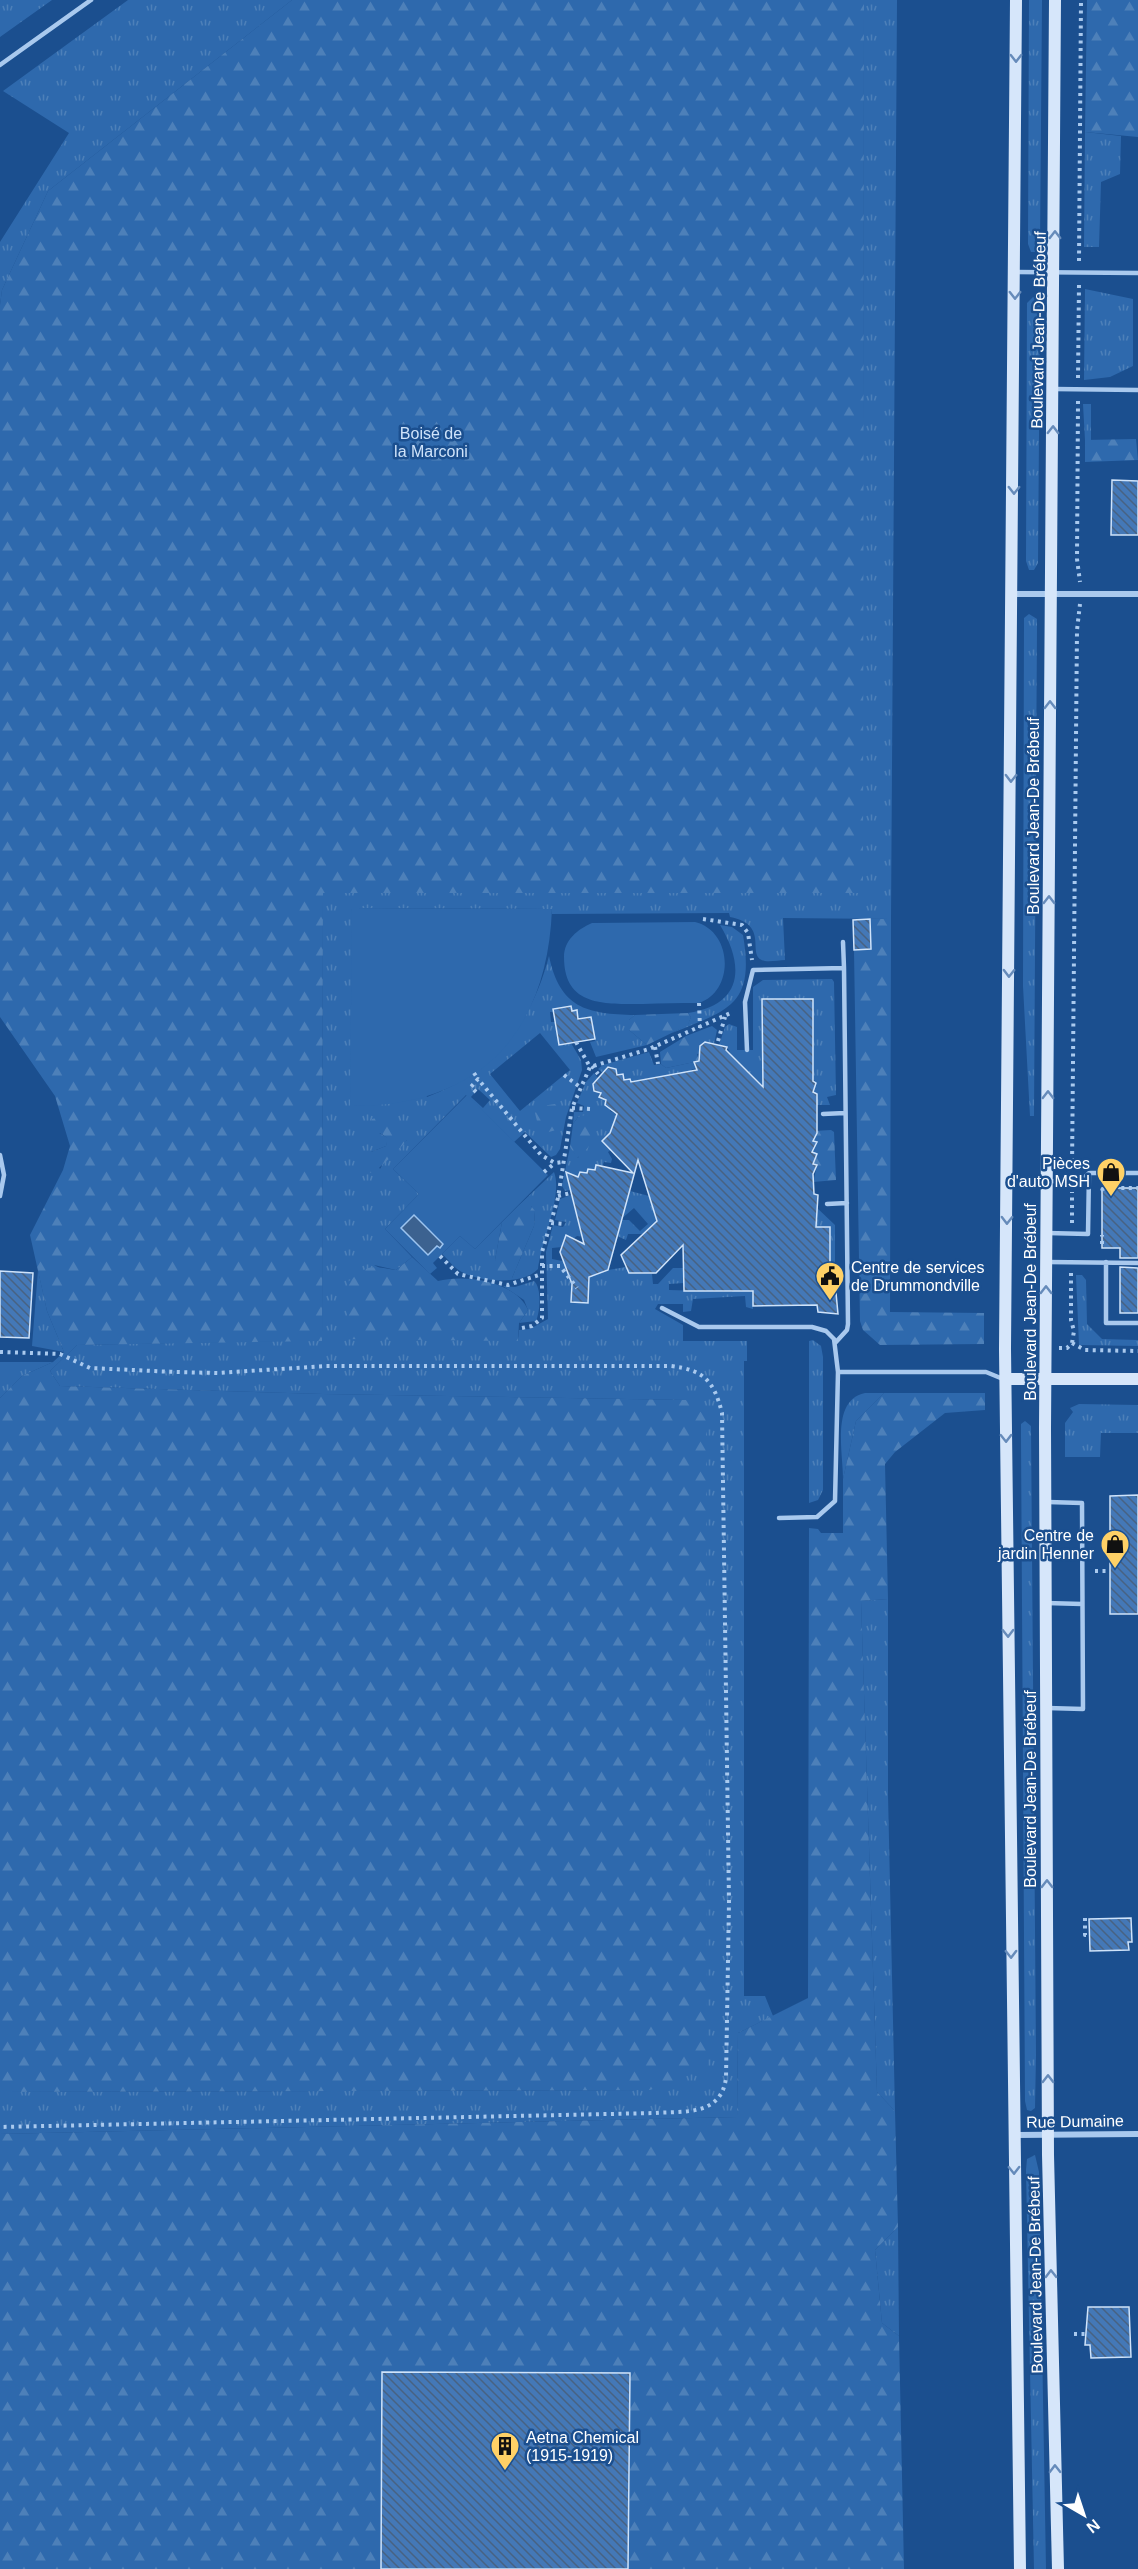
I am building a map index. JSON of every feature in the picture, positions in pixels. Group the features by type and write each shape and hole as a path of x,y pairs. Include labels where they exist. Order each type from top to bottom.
{"main road":[{"name":"Boulevard Jean-De Brébeuf","path":"1016,0 1005,1379 1020,2569"},
{"name":"Boulevard Jean-De Brébeuf","path":"1055,0 1055,272 1045,1502 1048,2135 1058,2569"},
{"path":"1005,1379 1138,1379"}],"street":[{"path":"1013,594 1138,594"},
{"name":"Rue Dumaine","path":"1013,2135 1138,2134"}],"lane":[{"path":"0,65 91,0"},
{"path":"1015,272 1138,273"},
{"path":"1053,389 1138,390"},
{"path":"836,1342 847,1330 848,1324 843,942"},
{"path":"747,1050 746,1002 753,970 844,968"},
{"path":"823,1114 845,1113"},
{"path":"0,1155 4,1175 0,1196"},
{"path":"1047,1181 1080,1182 1089,1173 1138,1173"},
{"path":"1047,1233 1088,1234 1089,1173"},
{"path":"827,1204 846,1203"},
{"path":"1047,1262 1138,1263"},
{"path":"1106,1262 1106,1323 1138,1323"},
{"path":"662,1308 699,1327 819,1328 831,1334 836,1342 835,1501 817,1517 779,1518"},
{"path":"837,1372 982,1372 1005,1379"},
{"path":"1045,1502 1082,1503 1083,1709 1046,1708"},
{"path":"1046,1603 1082,1604"}],"path":[{"path":"1079,245 1082,0"},
{"path":"1078,378 1079,290"},
{"path":"1078,402 1077,559 1080,573"},
{"path":"1072,1234 1077,630 1080,613"},
{"path":"703,919 734,923 747,928 753,970"},
{"path":"522,1328 532,1326 542,1318 542,1252 558,1196 572,1108 591,1066 655,1047 725,1017 746,1002"},
{"path":"699,1003 700,1028"},
{"path":"718,1041 725,1017"},
{"path":"576,1042 598,1074"},
{"path":"655,1047 658,1064"},
{"path":"474,1072 541,1155 555,1163"},
{"path":"564,1075 580,1087"},
{"path":"476,1092 471,1087 478,1079"},
{"path":"572,1108 590,1109"},
{"path":"544,1172 555,1163 563,1162"},
{"path":"1103,1198 1102,1188 1138,1188"},
{"path":"558,1196 571,1193"},
{"path":"551,1223 564,1224"},
{"path":"1102,1234 1102,1244"},
{"path":"440,1256 458,1274 508,1285 542,1274"},
{"path":"542,1266 560,1266 576,1288"},
{"path":"1046,1348 1067,1348 1072,1343 1074,1331 1071,1320 1071,1276"},
{"path":"1072,1343 1085,1350 1138,1351"},
{"path":"0,1352 60,1354 90,1368 175,1372 218,1373 326,1366 487,1365 671,1366 690,1368 702,1374 712,1385 722,1413 729,1902 724,2091 714,2104 702,2109 655,2113 0,2127"},
{"path":"1100,1571 1110,1571"},
{"path":"1085,1918 1085,1935 1089,1935"},
{"path":"1074,2334 1085,2334"}],"green space":[{"path":"0,0 52,0 0,37"},
{"path":"128,0 292,0 48,191 2,290 0,305 0,242 69,133 3,91"},
{"name":"Boisé de la Marconi","path":"292,0 864,0 863,893 323,893 322,1341 77,1345 50,1371 60,1386 323,1394 686,1400 706,1416 707,2068 650,2090 0,2092 0,1398 22,1376 53,1362 64,1352 47,1311 30,1235 63,1170 70,1146 55,1096 0,1017 0,305 2,290 48,191"},
{"path":"864,0 897,0 891,919 783,918 785,960 765,961 757,954 754,933 750,927 743,921 730,917 729,913 552,914 552,909 352,908 427,1097 472,1074 506,1042 532,1002 549,956 560,987 568,997 589,1010 635,1015 629,1020 629,1030 647,1045 596,1057 590,1042 595,1041 591,1017 578,1019 577,1011 550,1012 551,1022 555,1022 559,1045 571,1043 581,1060 582,1070 566,1117 560,1149 556,1155 551,1157 525,1132 514,1142 466,1095 393,1169 419,1194 385,1229 412,1257 396,1270 374,1265 518,1341 519,1330 530,1329 548,1319 546,1252 553,1225 563,1227 566,1222 555,1220 560,1199 571,1195 573,1202 623,1198 630,1191 649,1196 657,1221 644,1234 628,1234 626,1240 617,1236 616,1240 577,1236 562,1247 552,1248 552,1259 608,1270 626,1267 629,1273 652,1274 653,1284 658,1284 673,1268 683,1268 684,1283 669,1284 669,1290 732,1292 734,1287 753,1287 753,1309 746,1307 745,1296 693,1299 691,1311 683,1312 683,1304 658,1304 655,1309 683,1325 683,1341 747,1341 747,1361 744,1361 744,1996 765,1996 773,2016 738,2033 737,2117 0,2134 0,2092 650,2090 686,1400 323,1394 60,1386 50,1371 77,1345 322,1340 323,893 862,893","holes":["540,1033 570,1070 520,1111 490,1074","478,1089 490,1100 483,1108 471,1097","379,1133 407,1140 385,1160 380,1169 371,1152 386,1146 388,1138","634,1208 648,1224 640,1231 629,1220 620,1220"]},
{"path":"1029,0 1042,0 1040,245 1036,252 1031,252 1028,244"},
{"path":"1087,0 1138,0 1138,137 1085,132"},
{"path":"1085,132 1121,136 1120,174 1101,182 1099,247 1084,247"},
{"path":"1085,289 1133,299 1133,366 1110,377 1084,380"},
{"path":"1033,297 1038,298 1040,303 1038,563 1034,570 1029,570 1026,561 1027,303"},
{"path":"1083,404 1091,404 1091,440 1085,440"},
{"path":"1136,439 1138,460 1085,462 1085,440"},
{"path":"1029,614 1037,619 1034,1116 1030,1116 1023,986 1024,618"},
{"path":"352,908 552,909 547,954 536,993 520,1027 497,1055 469,1077 435,1093 395,1103 350,1106"},
{"path":"870,919 891,919 890,1312 984,1313 984,1344 880,1345 863,1330 860,1321 854,950 871,949"},
{"path":"695,922 708,928 717,937 725,961 724,974 719,987 711,996 699,1003 615,1004 589,999 579,994 571,985 566,973 564,957 566,945 577,932 587,925 592,923"},
{"path":"720,925 732,927 743,935 746,958 745,977 741,991 723,1010 672,1033 688,1024 691,1017 688,1013 706,1009 720,1002 729,992 734,981 733,955"},
{"path":"832,979 834,982 836,1095 827,1097 830,1105 817,1105 813,1092 816,1083 762,999 763,1111 727,1047 719,1045 725,1027 729,1024 737,1027 737,1050 753,1050 753,987 763,980"},
{"path":"688,1013 691,1017 688,1025 647,1045 629,1030 629,1020 635,1015"},
{"path":"712,1026 717,1030 714,1044 705,1042 704,1045 686,1036"},
{"path":"686,1036 695,1036 704,1045 700,1046 701,1053 697,1054 699,1061 666,1068 661,1064 660,1052"},
{"path":"649,1052 654,1065 661,1064 666,1068 694,1062 696,1068 691,1070 692,1077 632,1086 629,1079 624,1080 623,1074 618,1075 616,1069 603,1073 598,1069 603,1065"},
{"path":"594,1073 598,1078 599,1097 606,1100 605,1105 611,1107 610,1111 617,1114 616,1118 622,1120 602,1141 611,1150 608,1152 612,1159 611,1163 604,1162 602,1167 596,1166 595,1170 588,1169 587,1173 580,1172 578,1177 568,1181 570,1190 565,1191 562,1186 570,1147 578,1158 591,1116 578,1117 573,1124 574,1112 583,1112 584,1106 577,1103 586,1082"},
{"path":"467,1095 548,1175 475,1249 460,1236 433,1263 437,1268 430,1274 385,1229 419,1194 393,1169"},
{"path":"555,1104 560,1111 556,1130 545,1133 538,1125 535,1113 542,1106"},
{"path":"387,1115 395,1127 405,1125 409,1130 407,1140 375,1171 372,1173 365,1171 363,1162 371,1152 386,1146 387,1138 370,1125 372,1119"},
{"path":"591,1116 594,1134 587,1149 577,1158 570,1147 573,1124 578,1117"},
{"path":"831,1130 834,1132 836,1180 813,1182 817,1166 813,1164 817,1154 812,1152 817,1143 813,1141 814,1131"},
{"path":"554,1172 556,1193 554,1206 538,1269 522,1278 488,1280 468,1275 457,1269 442,1254 460,1236 475,1249 502,1222 495,1260 512,1278 534,1226 535,1212 531,1206 518,1206"},
{"path":"518,1206 531,1206 535,1211 534,1226 512,1278 503,1279 498,1273 495,1260 502,1222"},
{"path":"816,1207 835,1225 835,1262 830,1261 812,1227"},
{"path":"412,1257 438,1281 475,1279 513,1292 528,1310 519,1323 518,1341 347,1339 348,1282 365,1269 396,1270"},
{"path":"38,1270 47,1311 64,1352 32,1346"},
{"path":"1076,1275 1082,1275 1086,1280 1087,1324 1102,1339 1138,1340 1138,1346 1079,1345"},
{"path":"534,1281 537,1284 540,1300 536,1321 519,1323 528,1310 524,1300 503,1286 515,1287"},
{"path":"813,1340 821,1346 823,1357 823,1490 818,1500 809,1503 809,1341"},
{"path":"0,1362 53,1362 22,1376 0,1398"},
{"path":"865,1393 884,1393 856,1421 843,1479 841,1428 843,1416 847,1406 854,1398"},
{"path":"884,1393 985,1393 985,1410 945,1413 895,1452 885,1464 888,1599 861,1601 877,2092 895,2111 898,2227 875,2250 882,2323 899,2336 904,2569 0,2569 0,2134 737,2117 738,2033 808,1998 809,1528 818,1529 821,1533 843,1533 843,1479 856,1421"},
{"path":"1079,1404 1138,1405 1138,1433 1101,1433 1100,1457 1065,1457 1065,1423 1073,1412 1070,1408"},
{"path":"1025,1421 1031,1426 1036,2055 1035,2108 1031,2111 1027,2110 1025,2101 1021,1424"},
{"path":"888,1599 888,1795 895,2111 877,2092 861,1601"},
{"path":"1035,2155 1039,2172 1046,2569 1034,2569 1026,2170 1027,2159"},
{"path":"898,2227 899,2336 882,2323 875,2250"}],"shaded area":[{"path":"414,1215 443,1244 440,1248 437,1246 428,1255 401,1228"}],"building":[{"path":"1112,480 1138,481 1138,535 1111,535"},
{"path":"870,919 871,949 854,950 853,920"},
{"path":"762,999 813,999 813,1081 816,1083 813,1092 817,1094 817,1133 813,1141 817,1142 812,1152 817,1154 813,1164 817,1165 813,1174 814,1194 818,1195 816,1227 830,1227 830,1292 836,1293 838,1314 818,1312 817,1305 753,1306 753,1291 684,1291 683,1245 656,1273 629,1273 621,1255 657,1221 638,1160 608,1270 589,1277 588,1303 571,1302 572,1284 560,1252 566,1235 584,1244 566,1172 578,1177 580,1172 587,1173 588,1169 595,1170 596,1165 633,1173 602,1141 610,1133 617,1114 605,1105 606,1100 599,1097 601,1093 594,1091 593,1084 608,1067 616,1069 617,1075 623,1074 624,1080 630,1079 631,1082 697,1070 694,1062 699,1061 700,1046 705,1042 727,1047 726,1050 763,1087"},
{"path":"571,1006 572,1011 577,1010 578,1019 591,1017 595,1039 559,1045 553,1009"},
{"path":"1102,1188 1138,1188 1138,1258 1120,1258 1120,1248 1102,1248"},
{"path":"1120,1267 1138,1268 1138,1313 1120,1313"},
{"path":"0,1271 33,1273 29,1338 0,1337"},
{"path":"1138,1495 1138,1614 1110,1614 1110,1496"},
{"path":"1131,1918 1132,1942 1128,1942 1129,1950 1090,1951 1089,1919"},
{"path":"1088,2307 1129,2307 1131,2357 1091,2358 1090,2345 1085,2345"},
{"name":"Aetna Chemical (1915-1919)","path":"382,2372 630,2373 628,2569 381,2569"}],"place":[{"name":"Pièces d'auto MSH","path":"1111,1198"},
{"name":"Centre de services de Drummondville","path":"830,1302"},
{"name":"Centre de jardin Henner","path":"1115,1570"},
{"name":"Aetna Chemical (1915-1919)","path":"505,2472"}]}
